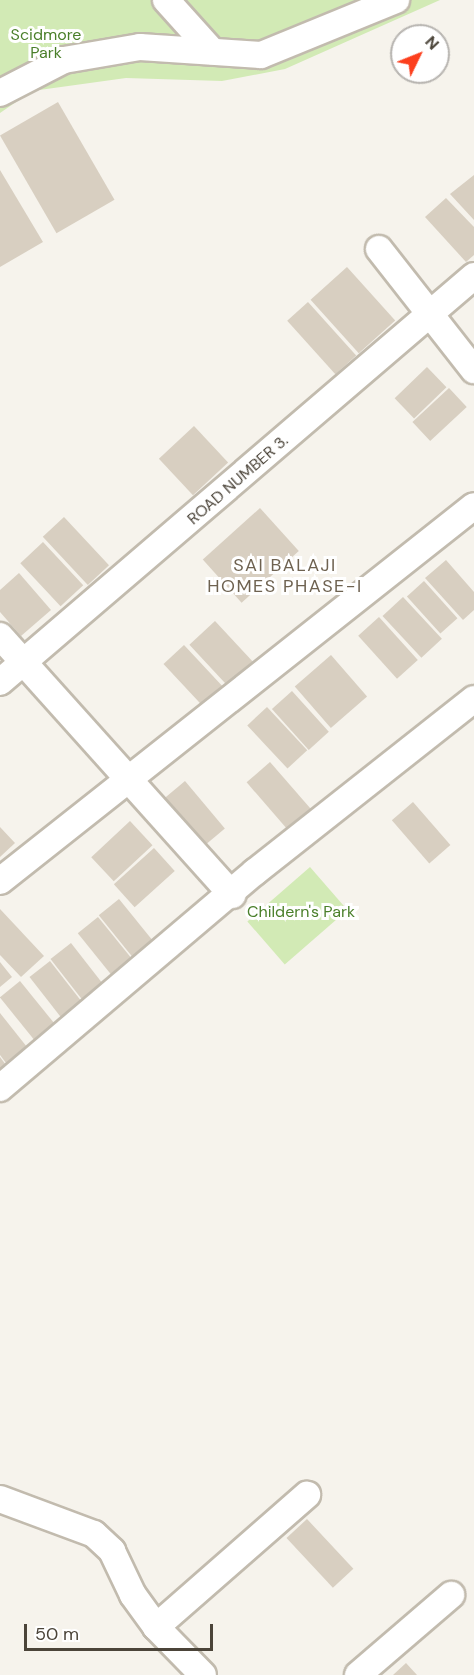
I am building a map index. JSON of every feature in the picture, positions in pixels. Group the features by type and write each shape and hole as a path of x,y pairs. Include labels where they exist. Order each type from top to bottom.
{"street":[{"path":"166,0 212,51"},
{"path":"0,93 64,60 140,47 261,55 396,0"},
{"path":"379,249 432,313 474,370"},
{"name":"ROAD NUMBER 3.","path":"0,682 474,276"},
{"path":"0,881 474,506"},
{"path":"0,636 128,782 232,895"},
{"path":"0,1088 232,895 474,699"},
{"path":"156,1627 308,1495"},
{"path":"0,1499 94,1534 112,1551 133,1596 156,1627 203,1675"},
{"path":"358,1675 451,1595"}],"green space":[{"name":"Scidmore Park","path":"0,0 440,0 285,69 222,81 126,78 32,91 0,113"},
{"name":"Childern's Park","path":"310,867 347,910 285,964 247,921"}],"building":[{"name":"Scidmore Park","path":"58,102 114,200 56,233 0,135"},
{"path":"0,170 43,242 0,267"},
{"path":"474,175 474,220 450,194"},
{"path":"446,198 474,227 474,255 466,262 425,217"},
{"path":"347,267 395,321 359,353 311,300"},
{"path":"308,302 356,356 335,374 287,321"},
{"path":"427,367 446,387 414,418 395,398"},
{"path":"449,388 467,407 430,441 412,422"},
{"path":"194,426 228,463 193,495 159,459"},
{"path":"260,508 299,551 242,603 203,560"},
{"path":"64,517 109,565 88,585 43,537"},
{"path":"43,542 83,585 61,606 20,563"},
{"path":"446,560 474,592 474,610 463,620 425,578"},
{"path":"19,573 51,610 21,636 0,612 0,590"},
{"path":"424,581 457,618 440,634 407,596"},
{"path":"403,597 442,639 421,658 383,616"},
{"path":"379,617 418,660 397,679 358,636"},
{"path":"215,621 256,665 230,689 189,645"},
{"path":"184,645 229,693 209,712 164,664"},
{"path":"331,655 367,697 331,728 295,686"},
{"path":"292,691 329,732 309,750 272,709"},
{"path":"267,707 307,750 287,769 247,725"},
{"path":"270,762 313,811 289,831 247,782"},
{"path":"185,781 225,828 198,851 158,803"},
{"path":"413,802 450,845 429,863 392,820"},
{"path":"130,821 153,845 114,881 91,857"},
{"path":"0,827 15,843 0,857"},
{"path":"154,848 175,871 135,907 114,884"},
{"path":"119,899 156,944 135,960 99,915"},
{"path":"0,909 44,956 21,977 0,955"},
{"path":"98,917 135,962 114,978 78,933"},
{"path":"71,943 106,988 86,1004 51,959"},
{"path":"50,961 85,1006 65,1022 30,977"},
{"path":"0,962 12,977 0,987"},
{"path":"20,981 57,1026 36,1042 0,998"},
{"path":"0,1013 27,1047 6,1063 0,1055"},
{"path":"0,1057 6,1065 0,1070"},
{"path":"307,1519 353,1569 333,1588 287,1538"},
{"path":"406,1663 417,1675 393,1675"}],"district":[{"name":"SAI BALAJI HOMES PHASE-I","path":"285,576"}]}
